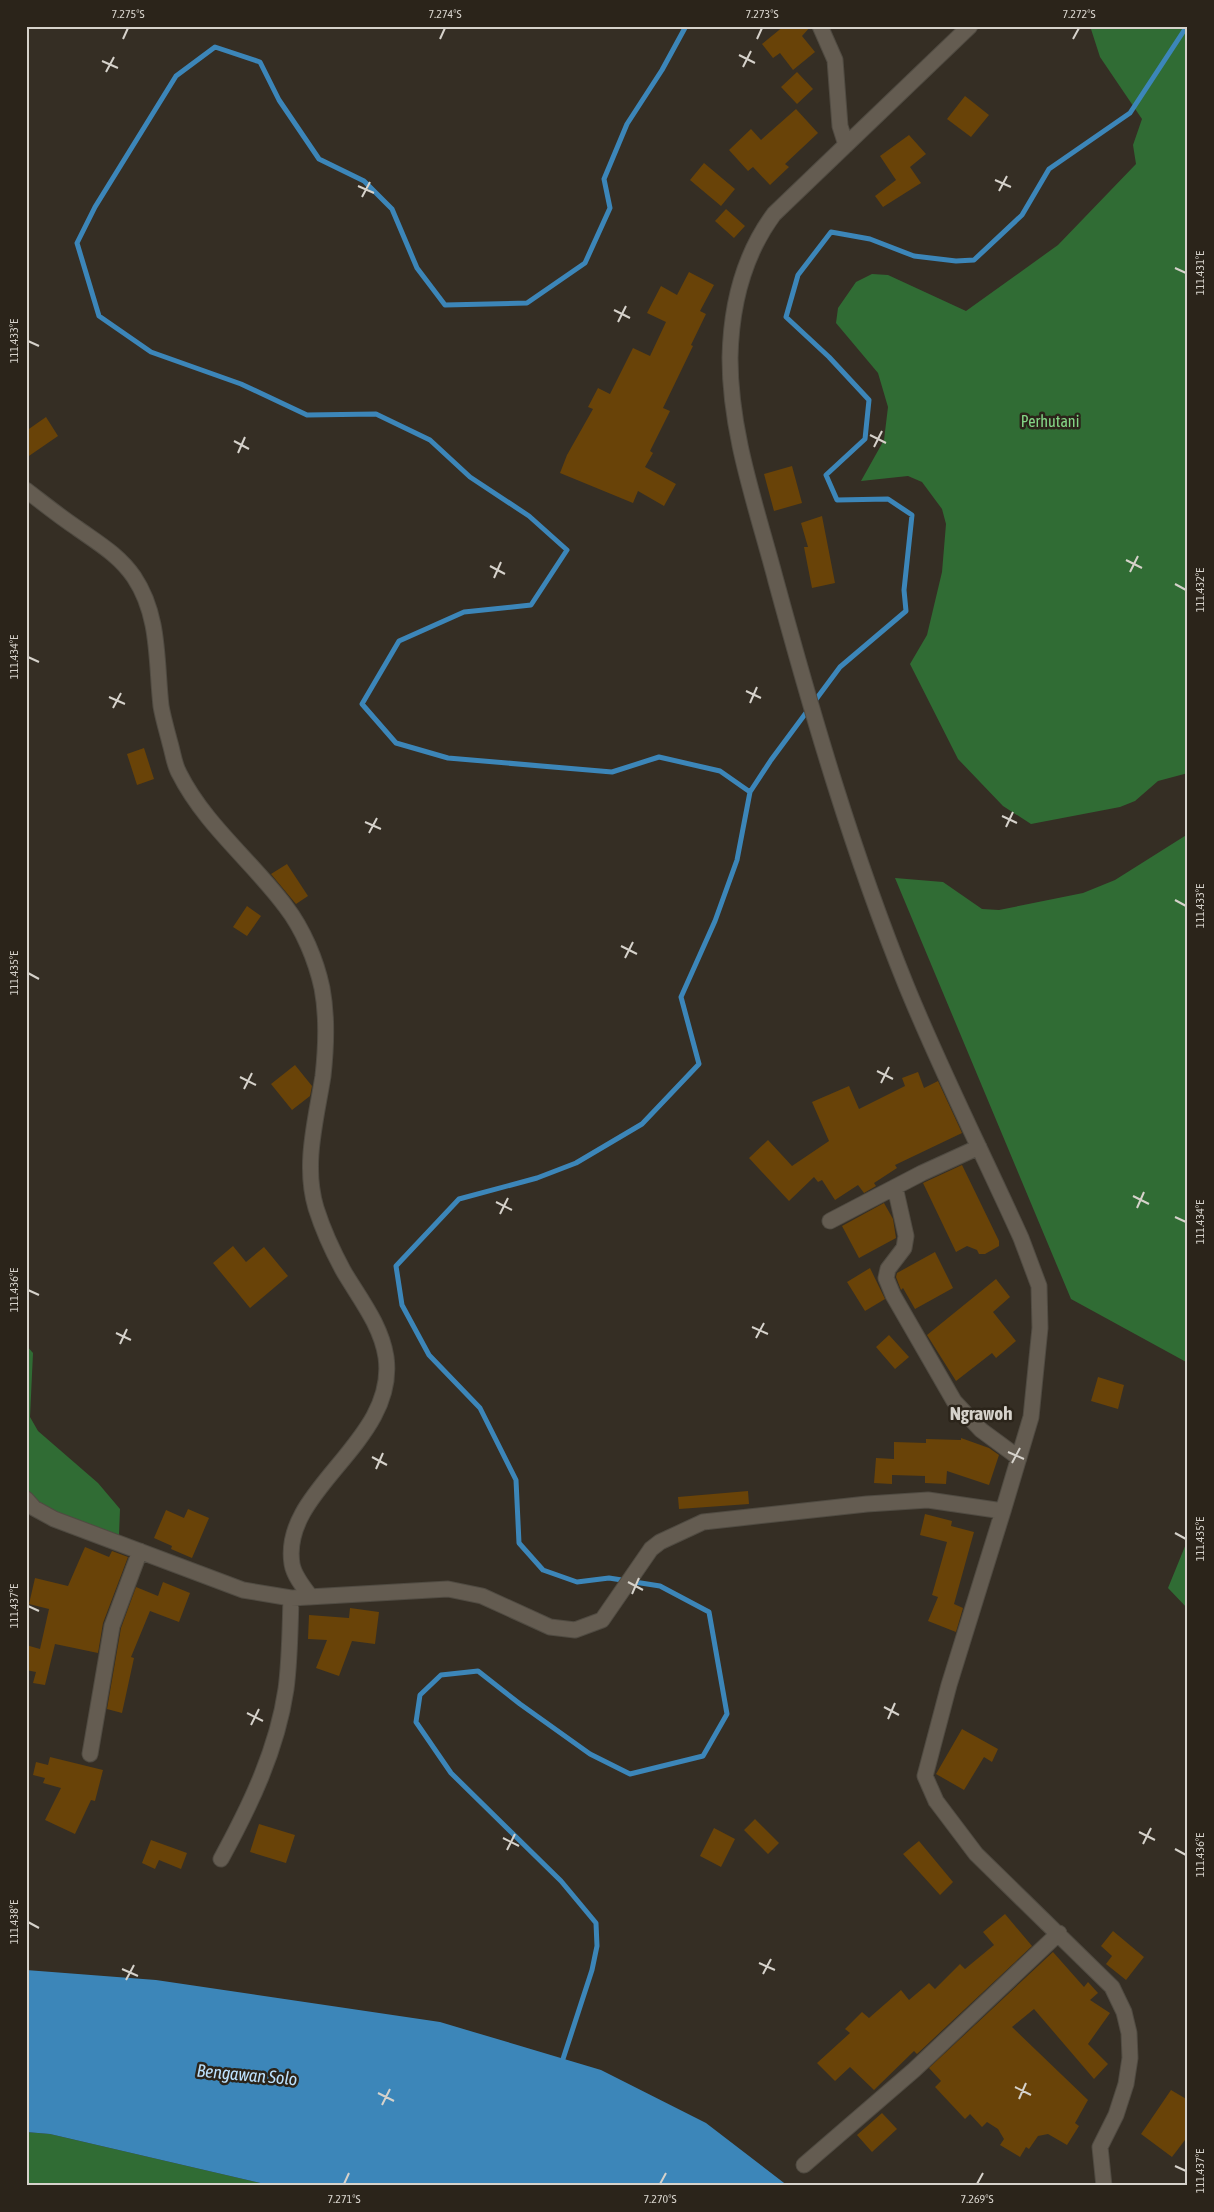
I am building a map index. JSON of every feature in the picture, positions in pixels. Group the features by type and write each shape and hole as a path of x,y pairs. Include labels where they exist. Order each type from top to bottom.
{"street":[{"path":"820,26 835,60 840,126 846,145"},
{"path":"970,26 922,75 774,214 752,250 738,285 730,356 733,403 747,482 763,533 807,696 862,869 906,986 1021,1238 1039,1286 1040,1328 1031,1417 949,1685 925,1776 936,1802 976,1854 1059,1933 1112,1987 1124,2012 1129,2033 1130,2058 1126,2084 1116,2115 1100,2148 1104,2186"},
{"path":"26,490 49,509 117,556 136,580 154,622 162,709 177,770 206,815 288,909 314,962 323,992 323,1072 309,1172 316,1208 337,1258 376,1325 386,1357 385,1386 375,1415 364,1434 333,1472 296,1526 292,1564 301,1584 311,1597"},
{"path":"830,1221 895,1187 979,1147"},
{"path":"895,1187 906,1236 904,1248 888,1269 886,1278 893,1295 954,1401 981,1430 1019,1458"},
{"path":"26,1499 34,1508 54,1519 243,1590 291,1598 448,1589 482,1596 550,1628 575,1630 602,1620 651,1549 660,1542 703,1522 867,1504 928,1500 1003,1511"},
{"path":"90,1754 112,1626 140,1551"},
{"path":"221,1859 254,1794 275,1736 286,1690 291,1598"},
{"path":"804,2165 914,2070 1059,1933"}],"green space":[{"name":"Perhutani","path":"1090,26 1188,26 1188,773 1158,781 1135,801 1120,807 1031,824 1003,806 958,759 910,664 927,635 942,572 946,524 942,509 922,482 908,476 861,481 884,440 888,407 878,373 836,323 838,308 856,282 872,274 888,275 966,311 1058,245 1136,164 1133,145 1142,119 1100,57"},
{"path":"1188,834 1188,1363 1071,1299 895,878 943,882 982,909 999,910 1083,893 1115,880"},
{"path":"26,1345 33,1353 30,1417 38,1431 98,1483 120,1509 119,1535 57,1512 39,1502 26,1488"},
{"path":"1188,1539 1188,1609 1168,1588"},
{"path":"26,2132 50,2134 273,2186 26,2186"}],"water":[{"name":"Bengawan Solo","path":"26,1970 156,1980 440,2022 601,2070 706,2123 788,2186 273,2186 50,2134 26,2132"}],"building":[{"path":"784,26 811,26 802,36 815,52 793,70 780,53 773,58 762,44"},
{"path":"797,72 813,89 797,104 781,87"},
{"path":"965,96 989,115 971,137 947,119"},
{"path":"796,109 818,133 785,164 789,167 770,185 753,167 748,171 729,150 751,129 761,140"},
{"path":"909,135 926,154 910,167 921,183 883,207 875,196 896,180 880,156"},
{"path":"704,163 735,189 721,206 690,180"},
{"path":"726,209 745,226 734,238 715,221"},
{"path":"689,272 714,285 700,311 706,314 691,345 693,346 663,408 670,411 650,451 653,453 645,467 676,484 664,506 638,491 633,503 560,473 567,455 593,409 588,407 598,388 610,394 633,348 650,356 666,322 647,313 661,286 677,295"},
{"path":"46,417 58,436 26,458 26,431"},
{"path":"792,466 802,503 774,511 764,474"},
{"path":"822,516 835,583 812,588 804,547 808,547 801,523"},
{"path":"144,748 154,779 137,785 127,754"},
{"path":"287,864 308,896 296,904 271,874"},
{"path":"247,906 261,916 247,936 233,927"},
{"path":"295,1065 312,1086 310,1096 292,1110 271,1084"},
{"path":"918,1072 924,1088 938,1081 962,1133 895,1165 897,1168 874,1183 876,1186 864,1193 858,1185 835,1200 822,1180 818,1182 814,1177 789,1201 749,1158 768,1140 792,1166 829,1141 812,1102 849,1086 859,1109 905,1086 902,1078"},
{"path":"962,1165 999,1241 999,1246 985,1254 979,1254 977,1250 967,1246 956,1252 923,1183"},
{"path":"884,1203 893,1219 896,1238 859,1258 842,1226"},
{"path":"233,1246 246,1262 264,1247 288,1276 250,1308 213,1263"},
{"path":"935,1252 953,1288 915,1309 903,1288 901,1290 896,1277 897,1273"},
{"path":"870,1268 885,1299 865,1311 847,1282"},
{"path":"996,1279 1010,1297 993,1312 1016,1341 996,1358 992,1353 956,1381 927,1335"},
{"path":"889,1335 909,1357 895,1369 876,1347"},
{"path":"1098,1377 1124,1385 1118,1409 1091,1401"},
{"path":"961,1438 989,1448 999,1455 989,1485 947,1471 946,1484 925,1483 925,1476 892,1475 892,1484 874,1483 876,1458 894,1459 894,1442 926,1443 926,1439 961,1440"},
{"path":"748,1491 749,1504 679,1509 678,1497"},
{"path":"188,1509 209,1518 192,1558 171,1549 172,1546 154,1538 166,1510 184,1518"},
{"path":"925,1514 952,1521 951,1526 974,1532 954,1604 963,1608 956,1632 928,1621 938,1597 932,1595 947,1542 920,1535"},
{"path":"85,1547 109,1557 112,1551 128,1557 103,1623 98,1653 55,1644 45,1685 33,1683 36,1672 26,1670 26,1645 40,1649 49,1609 29,1604 35,1578 68,1586"},
{"path":"163,1582 190,1593 179,1622 150,1611 131,1657 134,1658 122,1713 107,1709 121,1628 136,1587 158,1596"},
{"path":"350,1608 379,1612 375,1644 352,1641 339,1676 316,1668 327,1640 308,1639 309,1615 349,1618"},
{"path":"962,1729 998,1749 992,1762 984,1757 964,1790 936,1774"},
{"path":"50,1757 103,1770 95,1801 91,1800 75,1834 45,1820 61,1788 43,1783 45,1778 33,1775 36,1762 48,1765"},
{"path":"755,1819 779,1843 768,1854 744,1830"},
{"path":"259,1824 295,1835 286,1863 250,1852"},
{"path":"714,1828 735,1839 721,1867 700,1856"},
{"path":"151,1840 187,1853 181,1869 159,1860 155,1869 142,1863"},
{"path":"919,1841 953,1882 940,1895 903,1854"},
{"path":"1005,1914 1032,1946 917,2054 914,2051 874,2090 850,2067 835,2081 817,2063 850,2033 845,2029 862,2012 869,2018 901,1990 909,2000 929,1983 935,1989 960,1964 965,1969 994,1945 983,1932"},
{"path":"1113,1931 1144,1957 1126,1980 1106,1964 1112,1956 1101,1946"},
{"path":"1053,1952 1084,1987 1088,1982 1098,1993 1090,2000 1110,2013 1088,2044 1108,2064 1094,2079 1034,2009 1012,2027 1088,2100 1075,2123 1079,2126 1067,2145 1048,2134 1038,2136 1029,2149 1026,2147 1020,2157 1000,2145 1004,2139 998,2129 987,2122 982,2127 970,2114 965,2119 935,2087 941,2081 929,2068"},
{"path":"1171,2090 1188,2100 1188,2136 1172,2157 1141,2134"},
{"path":"882,2113 897,2129 872,2152 857,2135"}],"waterway":[{"path":"686,26 662,70 627,124 604,179 610,208 585,263 527,303 445,305 417,268 392,209 364,181 319,159 279,100 260,62 215,47 176,76 95,207 77,243 99,316 151,352 241,384 307,415 376,414 430,440 470,477 529,516 567,550 531,605 464,612 399,641 362,704 396,743 448,758 612,772 659,757 720,771 750,792"},
{"path":"563,2059 592,1970 597,1946 596,1923 561,1881 451,1773 416,1722 420,1695 441,1675 478,1671 520,1704 590,1754 630,1774 703,1756 727,1714 709,1612 660,1586 609,1578 577,1582 543,1570 519,1543 516,1480 480,1408 429,1355 402,1305 396,1266 459,1199 537,1178 576,1163 642,1124 699,1064 681,997 715,921 737,860 750,792 771,760 840,667 906,611 904,590 912,515 888,499 837,500 826,475 865,439 869,400 829,357 786,317 798,275 831,232 870,239 914,256 956,261 974,260 1022,215 1049,169 1130,113 1187,26"}],"district":[{"name":"Ngrawoh","path":"981,1413"}]}
